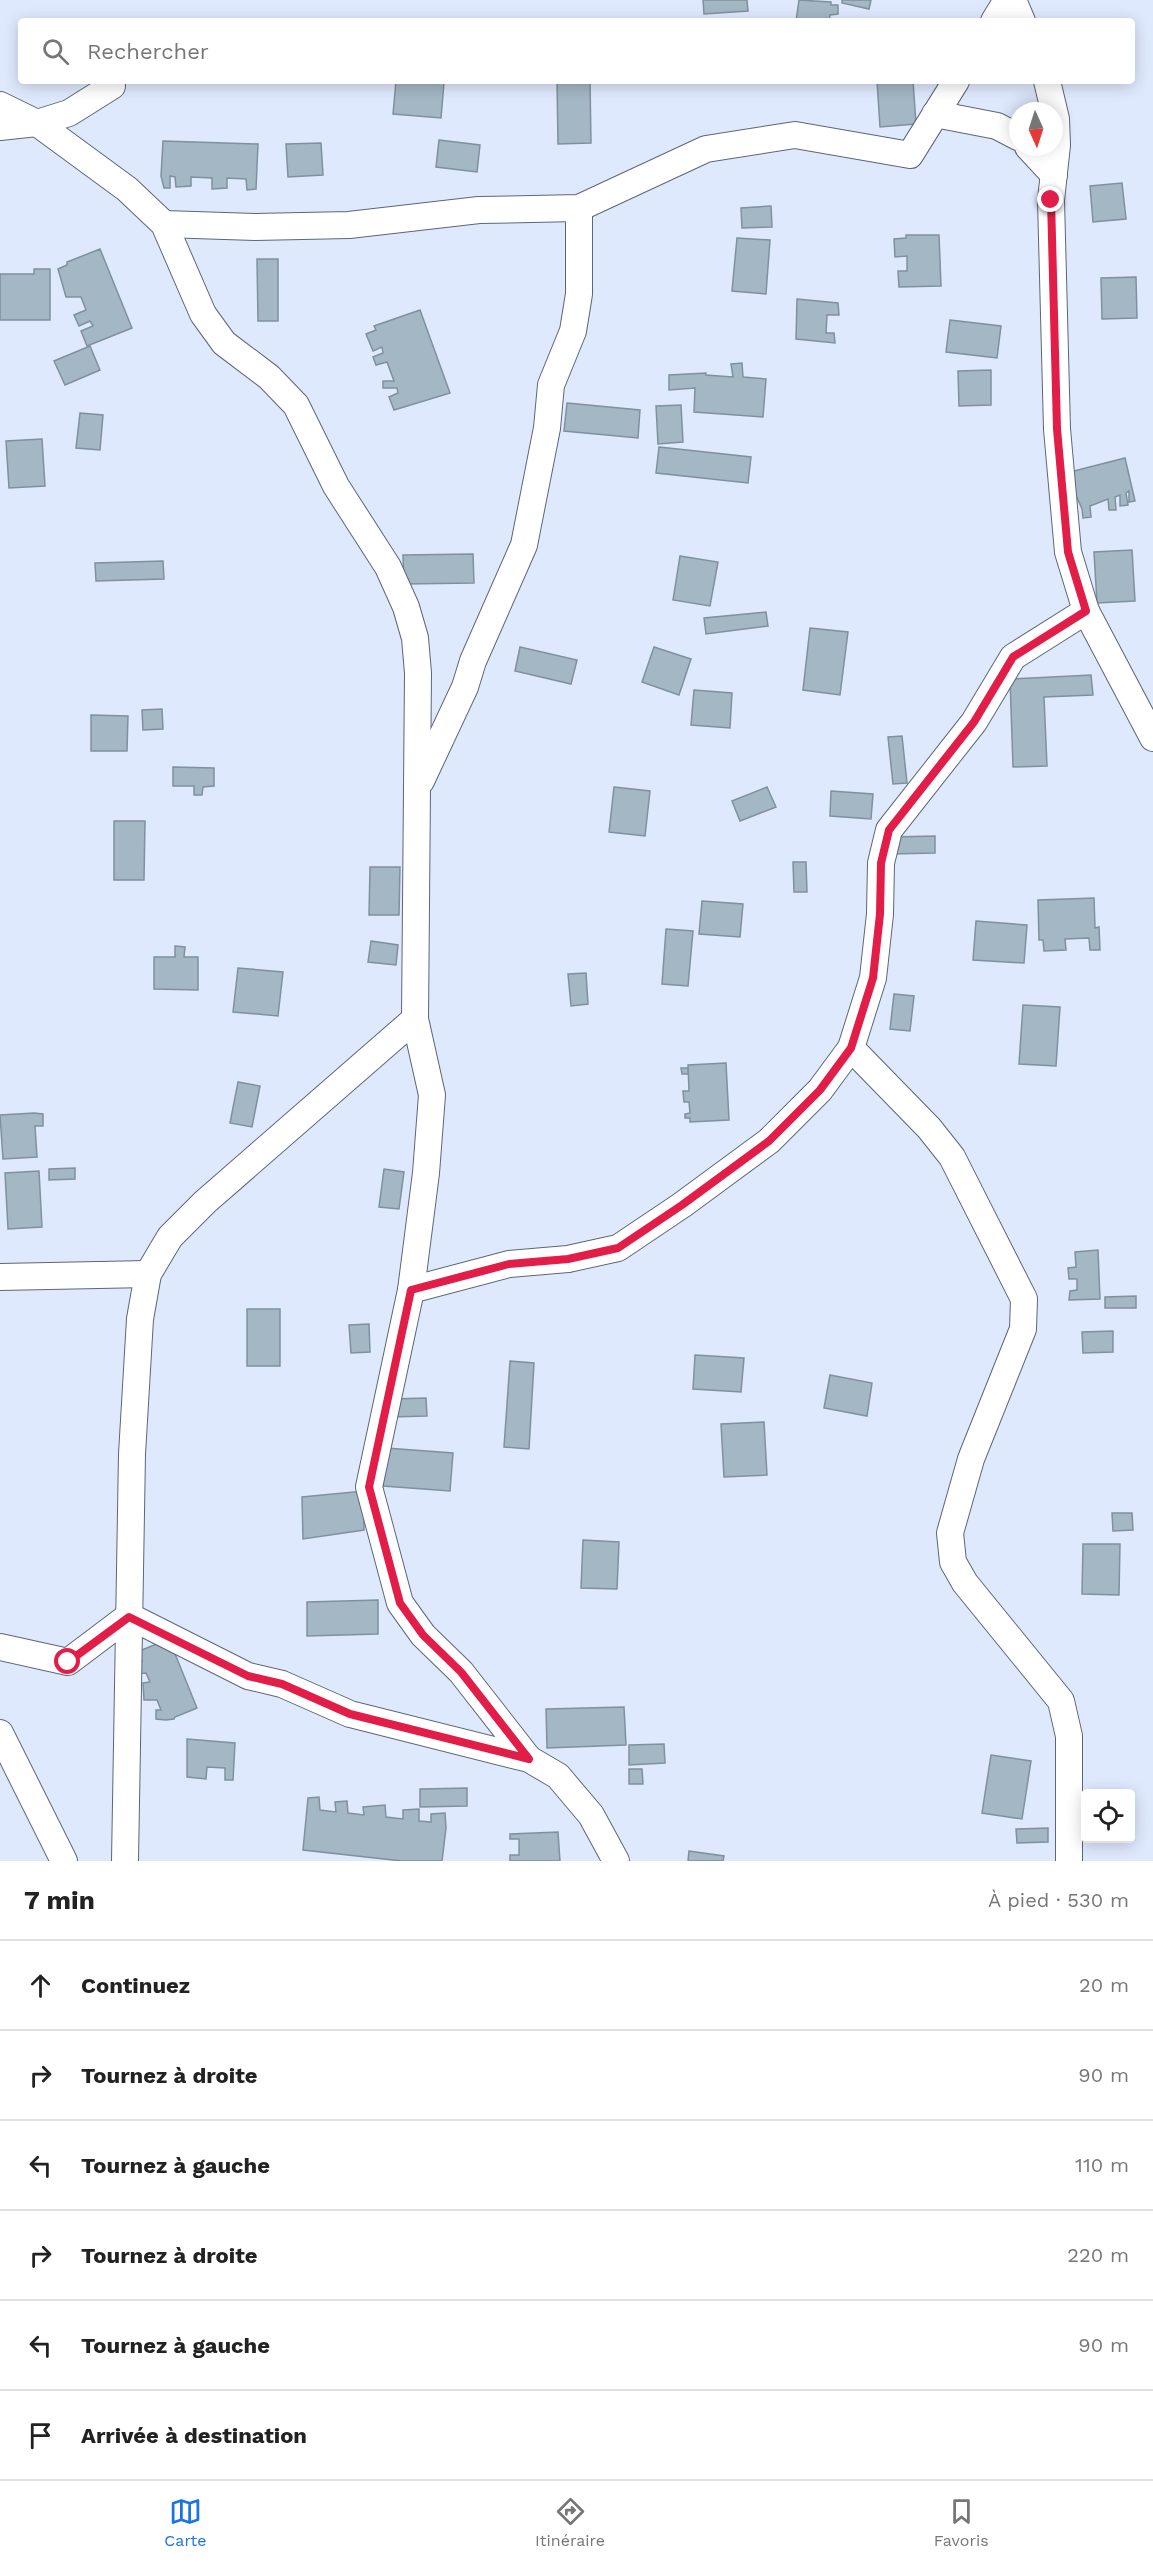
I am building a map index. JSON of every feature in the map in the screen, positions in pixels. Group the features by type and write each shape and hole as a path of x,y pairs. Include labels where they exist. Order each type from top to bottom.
{"street":[{"path":"996,18 1007,0"},
{"path":"1013,0 1021,18"},
{"path":"164,224 255,227 349,225 479,210 579,207 706,149 795,135 910,154 954,84"},
{"path":"1048,84 1056,118 1057,145 1051,200 1057,429 1068,552 1086,611 1153,738"},
{"path":"0,128 37,123 69,114 112,87"},
{"path":"0,105 37,123 127,189 164,224 203,314 224,343 269,376 296,405 336,486 388,567 406,607 415,638 418,673 415,1019 432,1095 426,1173 411,1290 369,1487 400,1603 423,1635 461,1672 529,1759"},
{"path":"935,114 997,126 1009,132"},
{"path":"1036,156 1054,175"},
{"path":"418,790 465,687 473,661 525,545 547,428 551,385 573,331 579,294 579,207"},
{"path":"411,1290 509,1264 568,1259 618,1248 682,1205 769,1141 820,1090 851,1048 873,978 880,914 881,863 889,830 974,722 1013,657 1086,611"},
{"path":"125,1861 132,1454 140,1319 148,1274 170,1237 205,1202 415,1019"},
{"path":"851,1048 929,1128 952,1158 1024,1299 1023,1329 971,1459 950,1533 953,1562 965,1582 1061,1701 1069,1737 1069,1861"},
{"path":"0,1277 148,1274"},
{"path":"0,1647 68,1662 129,1617"},
{"path":"129,1617 248,1676 282,1684 350,1714 529,1759 558,1776 591,1815 616,1861"},
{"path":"0,1733 64,1861"}],"building":[{"path":"703,0 747,0 748,11 704,14"},
{"path":"799,0 831,2 831,5 838,5 838,14 830,15 830,18 796,18"},
{"path":"842,0 871,0 869,9 842,3"},
{"path":"396,84 444,84 441,118 393,114"},
{"path":"557,84 590,84 591,143 558,144"},
{"path":"877,84 913,84 916,124 880,127"},
{"path":"439,140 480,145 477,172 436,167"},
{"path":"163,141 258,144 256,189 247,190 246,179 227,178 227,188 212,189 212,178 191,177 191,186 176,187 175,177 170,176 170,188 164,188 161,176"},
{"path":"321,143 323,175 288,177 286,144"},
{"path":"1122,183 1126,219 1093,222 1090,186"},
{"path":"771,206 772,227 742,228 741,208"},
{"path":"906,235 939,235 941,286 899,287 898,271 907,271 907,256 895,257 894,239 906,238"},
{"path":"737,238 770,240 766,294 732,291"},
{"path":"100,249 132,328 87,346 81,331 93,326 90,321 79,326 74,315 86,310 81,297 66,297 58,269 67,265 67,262"},
{"path":"257,259 278,259 278,321 258,321"},
{"path":"34,269 50,269 50,320 0,320 0,274 34,274"},
{"path":"1136,277 1137,318 1102,319 1101,278"},
{"path":"797,299 838,303 839,315 827,315 826,333 834,333 835,343 796,339"},
{"path":"420,310 450,393 394,410 389,397 398,393 397,388 383,388 383,381 394,381 387,362 376,365 373,357 383,353 382,347 373,351 366,334 376,330 374,326"},
{"path":"950,320 1001,326 997,358 946,352"},
{"path":"90,346 100,370 65,385 54,361"},
{"path":"742,363 743,377 766,379 763,417 694,412 695,388 669,390 669,375 706,373 706,375 733,377 731,364"},
{"path":"991,370 991,405 959,406 958,371"},
{"path":"567,403 640,410 638,438 564,431"},
{"path":"681,405 683,442 658,444 656,406"},
{"path":"80,413 103,415 100,450 76,448"},
{"path":"42,439 45,486 9,488 6,441"},
{"path":"659,447 751,457 748,483 656,473"},
{"path":"1125,458 1135,501 1129,502 1129,491 1126,493 1128,505 1120,506 1120,495 1115,497 1116,510 1109,510 1108,499 1090,506 1091,517 1083,518 1082,509 1066,473"},
{"path":"1132,550 1135,601 1097,603 1094,552"},
{"path":"473,554 474,583 404,584 403,555"},
{"path":"680,556 718,562 710,606 673,600"},
{"path":"163,561 164,579 96,581 95,563"},
{"path":"766,612 768,626 706,634 704,618"},
{"path":"810,628 848,632 840,695 803,690"},
{"path":"520,647 577,660 571,684 515,671"},
{"path":"654,647 691,659 679,695 642,682"},
{"path":"1091,675 1093,695 1044,697 1047,766 1013,767 1010,679"},
{"path":"694,690 732,693 730,728 691,725"},
{"path":"162,709 163,729 143,730 142,710"},
{"path":"91,715 128,716 127,751 91,751"},
{"path":"902,736 907,783 893,784 888,737"},
{"path":"173,767 214,768 214,786 203,787 202,795 194,795 194,786 173,786"},
{"path":"614,787 650,791 645,836 609,832"},
{"path":"767,787 776,807 740,821 732,801"},
{"path":"831,791 873,794 871,819 830,816"},
{"path":"114,821 145,821 144,880 114,880"},
{"path":"935,836 935,853 891,854 890,837"},
{"path":"793,862 806,862 807,892 794,892"},
{"path":"370,867 400,867 399,915 369,915"},
{"path":"1094,898 1095,928 1099,927 1100,950 1090,950 1089,938 1065,939 1066,950 1044,951 1043,940 1039,940 1038,900"},
{"path":"702,901 743,904 740,937 699,934"},
{"path":"976,921 1027,925 1024,963 973,960"},
{"path":"666,929 693,931 688,986 662,984"},
{"path":"371,941 398,945 396,965 368,962"},
{"path":"175,946 185,947 184,957 198,957 198,990 154,989 154,957 175,957"},
{"path":"238,968 283,972 278,1016 233,1012"},
{"path":"586,973 588,1004 571,1006 568,974"},
{"path":"894,994 914,996 910,1031 890,1029"},
{"path":"1023,1005 1060,1007 1056,1066 1019,1064"},
{"path":"726,1063 729,1120 690,1122 690,1118 685,1118 685,1114 690,1113 689,1102 684,1102 683,1091 689,1091 688,1065"},
{"path":"681,1068 688,1068 688,1074 682,1074"},
{"path":"238,1082 260,1086 252,1127 230,1123"},
{"path":"43,1114 43,1126 35,1126 37,1157 3,1159 0,1115"},
{"path":"75,1168 75,1179 49,1180 49,1169"},
{"path":"384,1169 404,1172 399,1209 379,1207"},
{"path":"39,1171 42,1227 8,1229 5,1173"},
{"path":"1098,1250 1100,1299 1069,1300 1070,1291 1077,1290 1077,1279 1069,1279 1068,1268 1076,1267 1075,1252"},
{"path":"1136,1296 1136,1308 1105,1308 1105,1297"},
{"path":"247,1309 280,1309 280,1366 247,1366"},
{"path":"369,1324 370,1352 351,1353 349,1325"},
{"path":"1113,1331 1113,1352 1083,1353 1082,1332"},
{"path":"695,1355 744,1358 741,1392 693,1389"},
{"path":"510,1361 534,1363 529,1449 504,1447"},
{"path":"830,1375 872,1383 867,1416 824,1408"},
{"path":"426,1398 427,1416 391,1417 390,1399"},
{"path":"764,1422 767,1475 724,1477 721,1424"},
{"path":"386,1448 453,1453 450,1491 383,1486"},
{"path":"364,1491 364,1530 303,1539 302,1497"},
{"path":"1112,1513 1132,1513 1133,1530 1113,1531"},
{"path":"583,1540 619,1542 617,1589 581,1588"},
{"path":"1083,1544 1120,1544 1119,1595 1082,1594"},
{"path":"378,1600 378,1634 307,1636 307,1602"},
{"path":"169,1639 197,1708 174,1719 166,1720 156,1719 156,1710 161,1710 157,1700 144,1700 143,1683 150,1682 146,1673 135,1674 134,1662 142,1661 137,1652"},
{"path":"624,1707 626,1745 547,1748 546,1709"},
{"path":"187,1739 235,1743 233,1780 225,1780 225,1768 207,1767 206,1779 187,1777"},
{"path":"664,1744 665,1763 629,1765 629,1745"},
{"path":"991,1755 1031,1761 1022,1819 982,1813"},
{"path":"629,1769 642,1769 643,1784 629,1784"},
{"path":"467,1788 467,1806 420,1807 420,1789"},
{"path":"319,1797 320,1810 336,1812 335,1802 347,1801 348,1813 364,1815 363,1807 385,1805 386,1817 403,1819 403,1810 419,1809 419,1821 431,1822 431,1814 445,1813 446,1828 442,1861 402,1861 303,1850 308,1798"},
{"path":"1048,1828 1048,1842 1017,1843 1016,1829"},
{"path":"558,1832 560,1861 510,1861 510,1855 519,1855 519,1839 510,1839 510,1834"},
{"path":"689,1851 724,1856 723,1861 688,1861"}],"route":[{"path":"68,1662 129,1617 248,1676 282,1684 350,1714 420,1734 529,1759 461,1672 423,1635 400,1603 369,1487 411,1290 509,1264 568,1259 618,1248 682,1205 769,1141 820,1090 851,1048 873,978 880,914 881,863 889,830 974,722 1013,657 1086,611 1068,552 1057,429 1051,200"}]}
